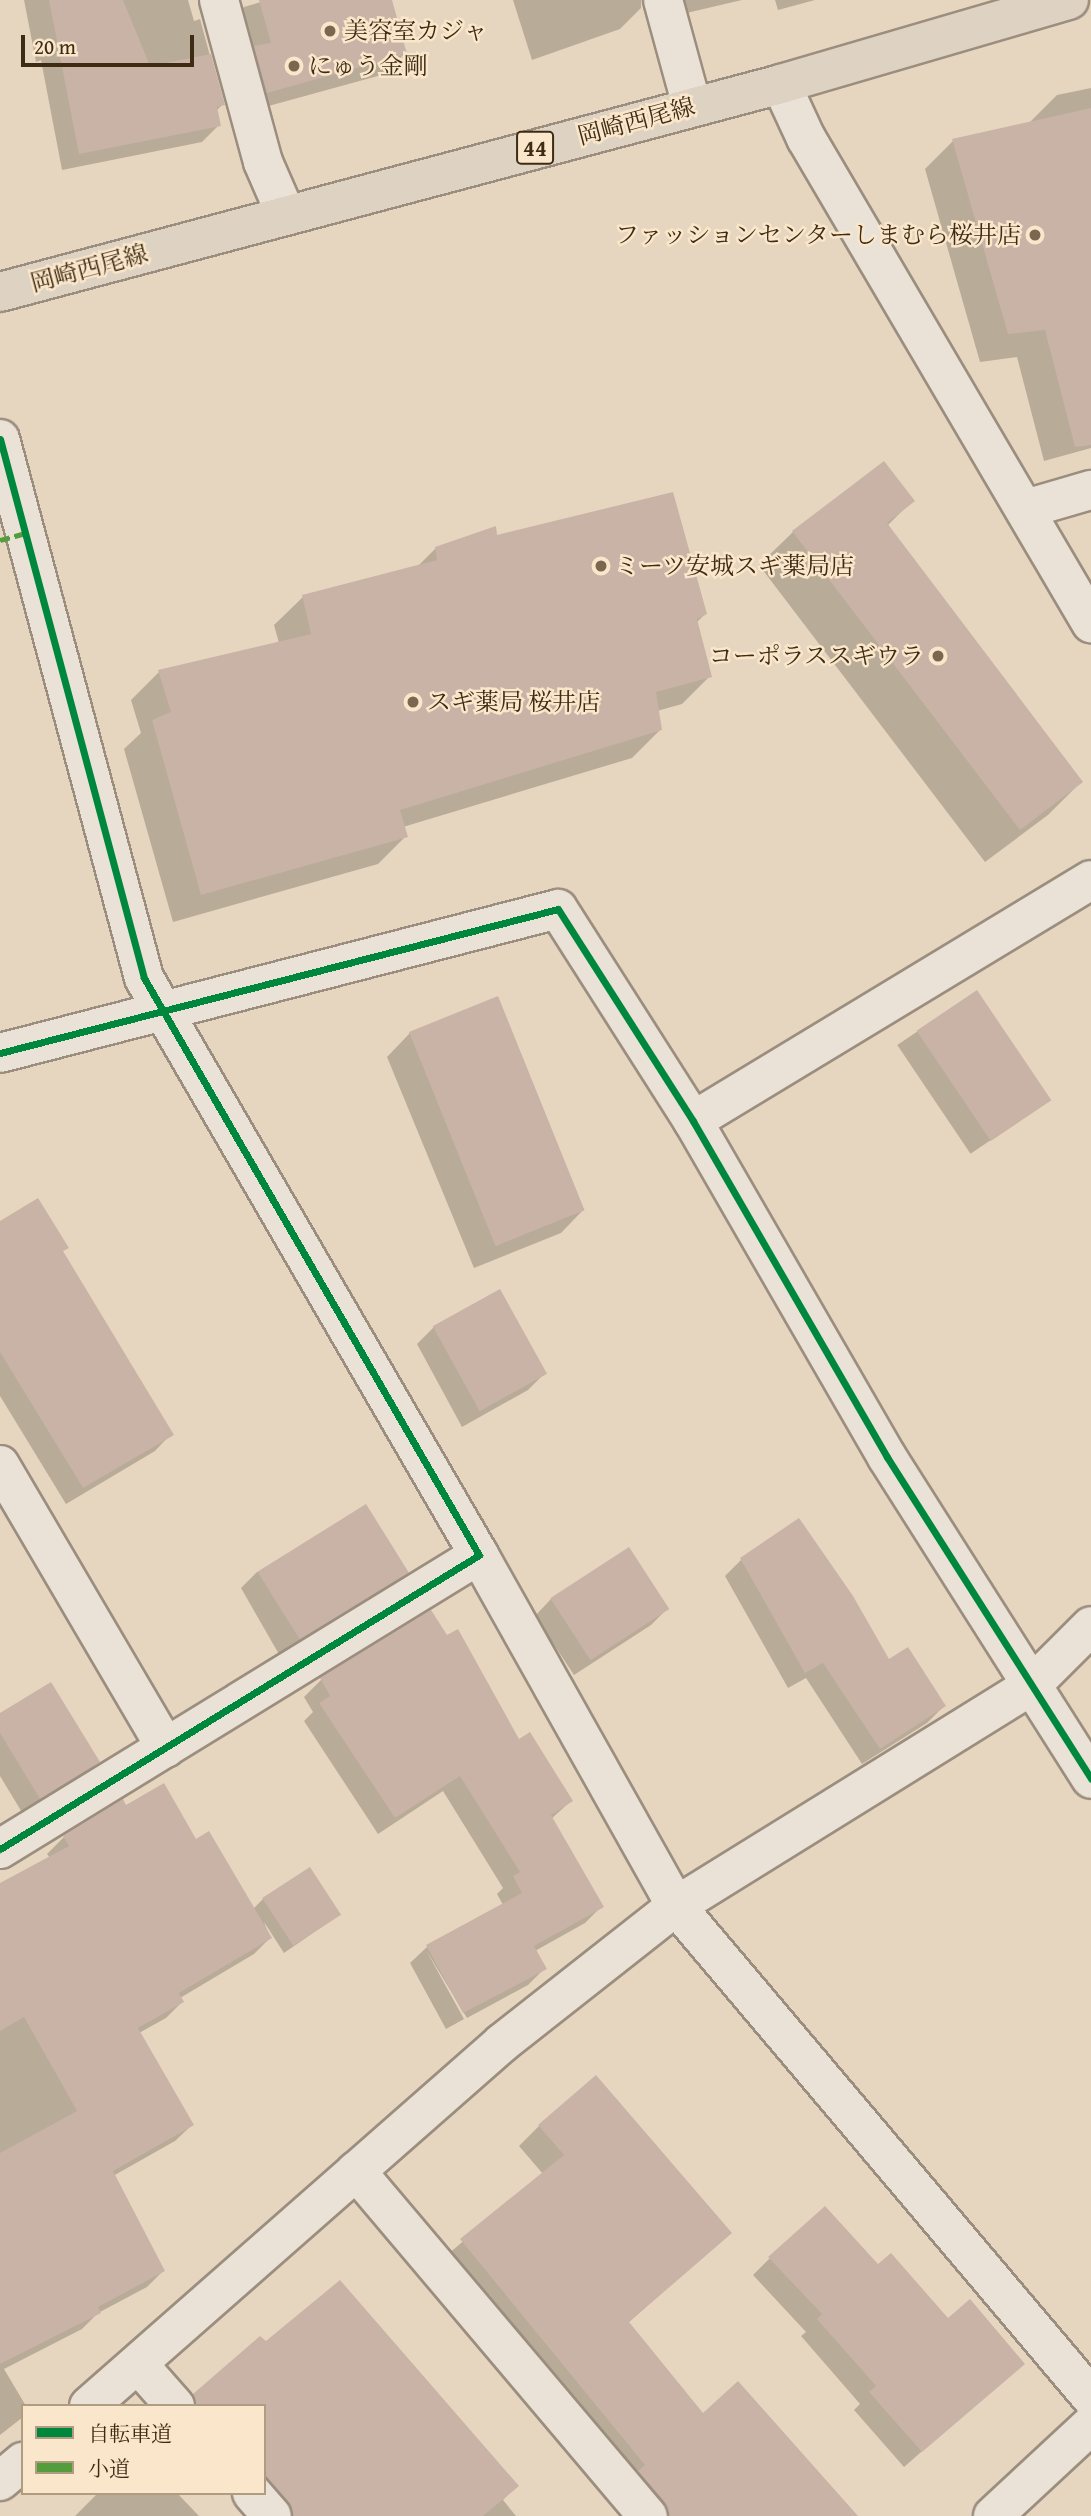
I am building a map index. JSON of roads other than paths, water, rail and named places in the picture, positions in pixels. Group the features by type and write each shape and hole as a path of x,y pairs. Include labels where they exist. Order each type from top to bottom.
{"main road":[{"name":"岡崎西尾線","path":"0,292 781,84 1069,0"}],"street":[{"path":"219,0 263,162 286,215"},
{"path":"663,0 692,106"},
{"path":"781,84 806,138 1091,623"},
{"path":"0,439 144,978 479,1555 676,1906 1091,2397"},
{"path":"1025,509 1091,490"},
{"path":"693,1121 1091,880"},
{"path":"0,1053 558,909 693,1121 887,1457 1091,1779"},
{"path":"0,1465 166,1748"},
{"path":"0,1849 479,1555"},
{"path":"91,2404 502,2043 676,1906 1032,1685 1091,1626"},
{"path":"356,2171 648,2516"},
{"path":"138,2364 173,2404"},
{"path":"993,2516 1091,2425"},
{"path":"0,2481 21,2464"},
{"path":"254,2495 272,2516"}],"place":[{"name":"美容室カジャ","path":"330,31"},
{"name":"にゅう金剛","path":"294,66"},
{"name":"ファッションセンターしまむら桜井店","path":"1035,235"},
{"name":"ミーツ安城スギ薬局店","path":"601,566"},
{"name":"コーポラススギウラ","path":"938,656"},
{"name":"スギ薬局 桜井店","path":"413,702"}]}
